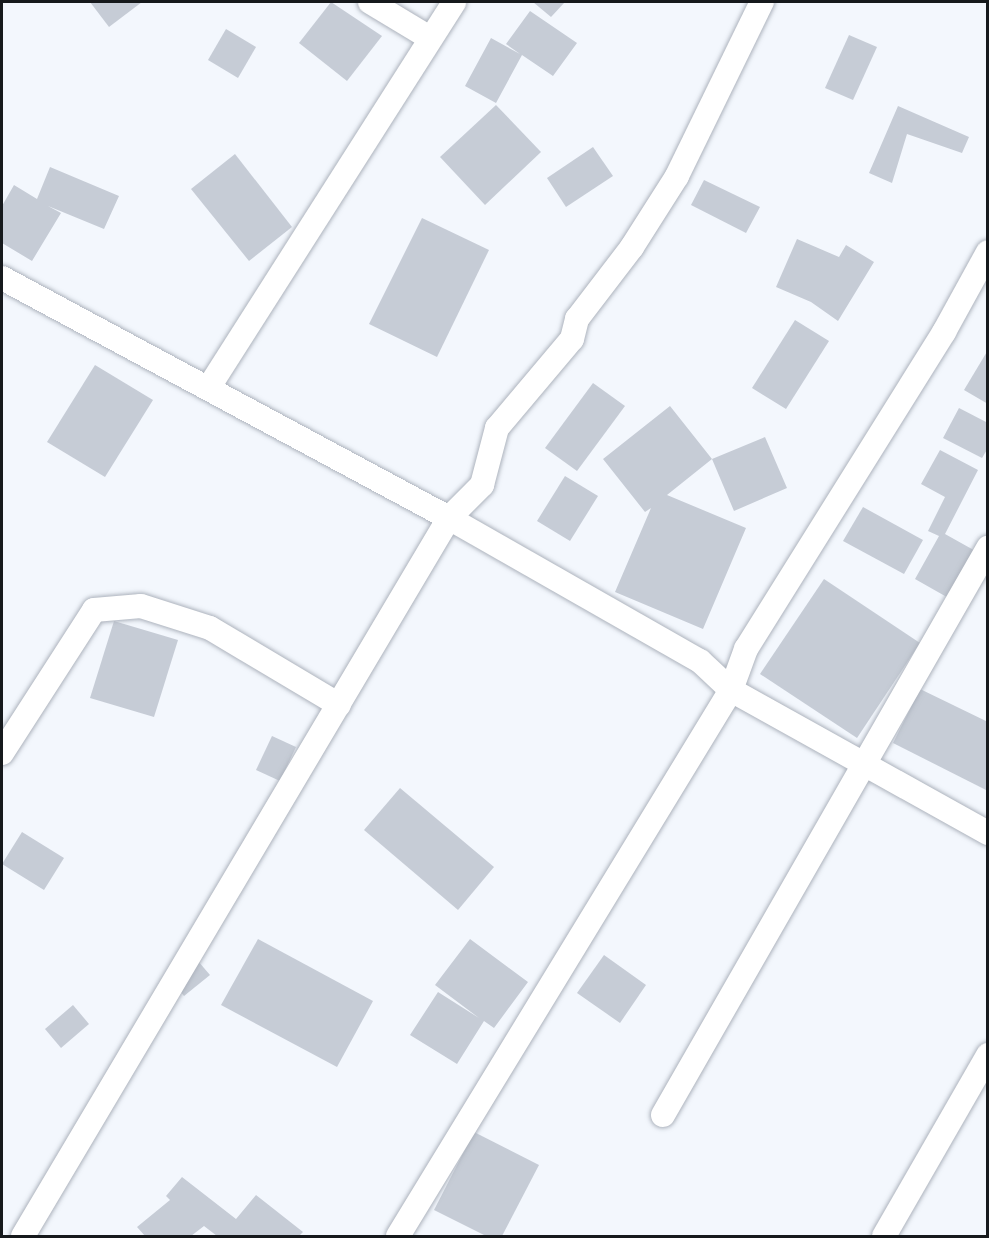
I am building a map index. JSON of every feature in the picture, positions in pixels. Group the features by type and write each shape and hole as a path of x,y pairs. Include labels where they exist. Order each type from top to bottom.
{"street":[{"path":"370,2 430,38"},
{"path":"209,387 454,2"},
{"path":"23,1236 449,518 482,486 497,428 572,339 577,319 632,247 677,176 762,2"},
{"path":"398,1236 731,690 746,649 944,332 987,252"},
{"path":"2,278 209,387 449,518 700,661 731,690 987,833"},
{"path":"663,1115 987,548"},
{"path":"2,753 94,610 141,606 210,628 339,705"},
{"path":"884,1236 987,1055"}],"building":[{"path":"90,2 142,2 109,27"},
{"path":"331,2 382,36 347,81 299,43"},
{"path":"533,2 565,2 551,17"},
{"path":"530,11 577,43 553,76 522,55 496,103 465,86 491,38 520,54 506,44"},
{"path":"226,29 256,47 238,78 208,60"},
{"path":"849,35 877,47 853,100 825,88"},
{"path":"496,105 541,152 485,205 440,157"},
{"path":"898,106 969,137 962,153 907,134 892,183 869,173"},
{"path":"593,147 613,176 566,207 547,178"},
{"path":"235,154 292,227 249,261 191,189"},
{"path":"50,167 119,196 104,229 48,206 61,213 32,261 2,243 2,206 14,185 37,199"},
{"path":"704,180 760,207 746,233 691,205"},
{"path":"422,218 489,250 437,357 369,324"},
{"path":"797,239 839,257 846,245 874,262 838,321 811,302 776,287"},
{"path":"795,320 829,341 786,409 752,388"},
{"path":"988,350 988,404 964,390"},
{"path":"95,365 153,400 105,477 47,442"},
{"path":"593,383 625,406 577,471 545,448"},
{"path":"670,406 712,459 667,495 746,528 703,629 615,592 651,508 645,512 603,459"},
{"path":"959,408 988,423 988,448 982,458 943,438"},
{"path":"765,437 787,488 734,511 712,459"},
{"path":"940,450 978,470 945,534 979,553 952,600 915,579 939,536 928,531 945,497 921,484"},
{"path":"565,476 598,496 570,541 537,521"},
{"path":"863,507 923,540 904,574 843,541"},
{"path":"824,579 920,643 857,738 760,674"},
{"path":"114,621 178,640 154,717 90,698"},
{"path":"920,689 988,722 988,791 893,743"},
{"path":"272,736 296,747 280,781 256,770"},
{"path":"400,788 494,867 458,910 364,830"},
{"path":"22,832 64,858 44,890 2,864"},
{"path":"258,939 373,1001 337,1067 221,1005"},
{"path":"470,939 528,982 494,1028 484,1021 457,1064 410,1035 438,992 479,1018 435,985"},
{"path":"604,955 646,985 620,1023 577,993"},
{"path":"198,961 210,975 184,996 172,981"},
{"path":"73,1005 89,1024 61,1048 45,1029"},
{"path":"474,1132 539,1165 502,1236 486,1236 434,1210"},
{"path":"182,1177 236,1219 256,1195 303,1232 299,1236 217,1236 204,1226 191,1236 145,1236 137,1227 170,1200 166,1196"}]}
